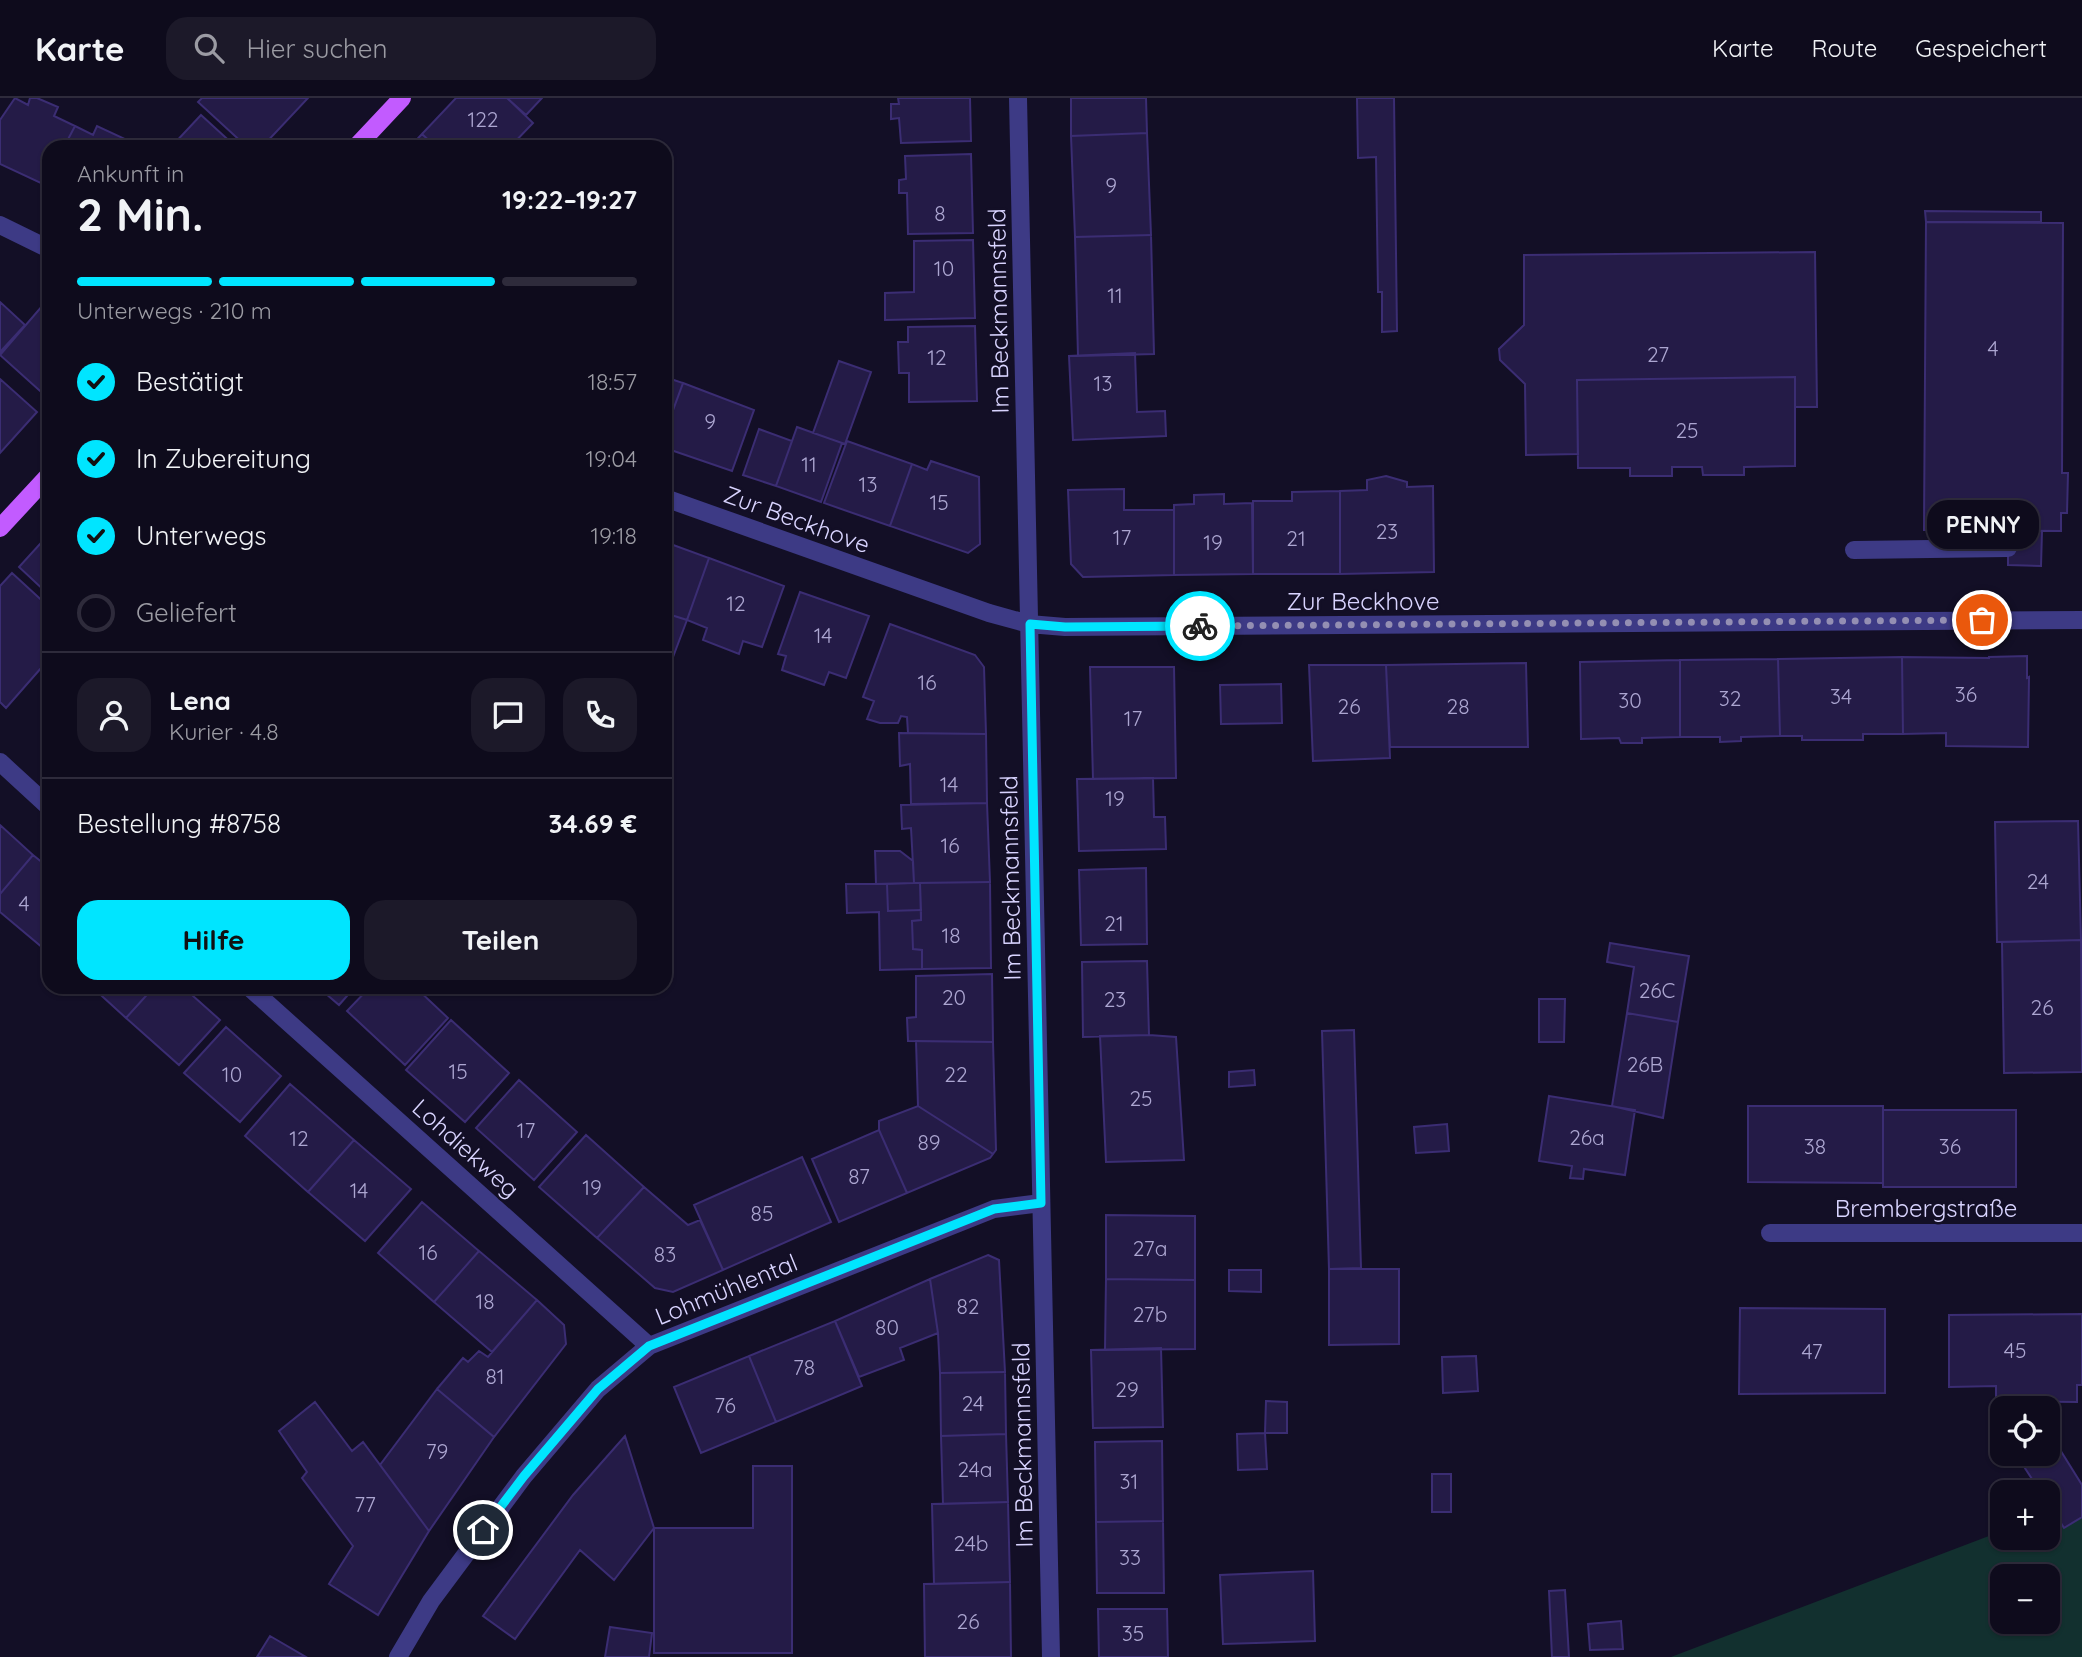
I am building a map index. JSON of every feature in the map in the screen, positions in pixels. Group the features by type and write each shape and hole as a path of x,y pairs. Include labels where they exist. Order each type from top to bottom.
{"main road":[{"path":"363,140 402,98"},
{"path":"0,528 42,483"}],"street":[{"name":"Im Beckmannsfeld","path":"1018,98 1051,1657"},
{"path":"0,225 42,245"},
{"name":"Zur Beckhove","path":"672,500 989,613 1030,624 1079,627 2082,620"},
{"path":"1854,550 2008,548"},
{"path":"0,762 42,801"},
{"name":"Lohdiekweg","path":"257,994 649,1346"},
{"name":"Lohmühlental","path":"398,1657 431,1601 524,1476 598,1389 649,1346 994,1209 1041,1203"},
{"name":"Brembergstraße","path":"1770,1233 2082,1233"}],"green space":[{"path":"2082,1500 2082,1657 1671,1657 1990,1536 1990,1550 2060,1550 2060,1508"}],"building":[{"path":"15,98 28,105 30,98 37,98 58,107 54,116 75,126 68,140 42,140 42,184 0,164 0,120"},
{"path":"202,98 308,98 269,140 239,140 198,102"},
{"path":"456,98 507,98 533,123 517,140 428,140 422,134"},
{"path":"507,98 542,98 526,115"},
{"path":"898,98 970,98 971,141 901,143 899,118 891,119 891,104 899,104"},
{"path":"1071,98 1146,98 1147,133 1071,136"},
{"path":"1357,98 1394,98 1397,331 1382,332 1382,292 1378,292 1376,157 1358,158"},
{"path":"201,115 228,140 178,140"},
{"path":"75,126 93,135 97,126 125,139 124,140 68,140"},
{"path":"1147,133 1151,235 1075,237 1071,136"},
{"path":"422,134 428,140 416,140"},
{"path":"971,154 973,233 908,234 907,193 899,193 899,180 906,179 905,156"},
{"path":"1925,211 2041,212 2041,222 1926,222"},
{"path":"1926,222 2063,223 2062,473 2068,473 2067,513 2061,513 2061,531 1924,530"},
{"path":"1151,235 1154,354 1078,356 1075,237"},
{"path":"973,240 975,318 885,320 885,293 914,292 914,241"},
{"path":"1815,252 1817,407 1795,407 1795,377 1577,380 1578,454 1526,455 1525,384 1500,360 1499,349 1524,325 1524,255"},
{"path":"0,302 25,325 0,352"},
{"path":"42,306 42,393 0,355"},
{"path":"975,326 977,401 909,402 909,373 899,373 898,342 908,342 908,327"},
{"path":"1135,353 1137,412 1165,411 1166,436 1073,440 1069,356"},
{"path":"839,361 871,372 845,444 813,433"},
{"path":"1795,377 1795,466 1744,467 1744,475 1703,475 1702,467 1672,467 1672,476 1630,476 1630,468 1578,468 1577,380"},
{"path":"0,379 37,412 0,453"},
{"path":"672,379 683,383 672,413"},
{"path":"683,383 754,410 732,471 672,450 672,413"},
{"path":"797,427 842,443 821,502 776,486"},
{"path":"759,429 792,441 776,486 743,475"},
{"path":"847,441 912,464 890,526 824,503"},
{"path":"931,461 979,477 980,544 968,553 890,526 912,464 927,470"},
{"path":"1386,476 1407,482 1407,487 1433,486 1434,572 1340,574 1340,491 1367,490 1367,480"},
{"path":"1124,489 1124,510 1174,510 1174,575 1083,577 1071,564 1068,490"},
{"path":"1340,491 1340,574 1253,574 1253,501 1292,501 1292,492"},
{"path":"1224,494 1224,504 1252,503 1253,574 1174,575 1174,505 1194,504 1194,495"},
{"path":"2008,530 2042,531 2041,566 2008,565"},
{"path":"42,542 42,588 19,567"},
{"path":"672,545 709,558 687,620 672,615"},
{"path":"709,558 784,586 762,647 743,641 739,654 703,640 707,628 687,620"},
{"path":"12,573 42,601 42,667 6,708 0,702 0,586"},
{"path":"800,592 869,616 846,678 829,672 824,685 782,670 786,656 778,654"},
{"path":"672,615 687,620 672,657"},
{"path":"890,624 975,655 984,667 986,734 908,733 907,717 901,716 898,723 880,723 867,719 874,701 863,697"},
{"path":"2027,656 2028,747 1946,746 1946,733 1903,734 1902,657"},
{"path":"1902,657 1903,734 1863,734 1863,740 1802,740 1802,736 1780,736 1778,659"},
{"path":"1778,659 1780,736 1741,737 1741,741 1720,742 1720,737 1680,737 1680,660"},
{"path":"1680,660 1680,737 1642,738 1642,743 1621,743 1619,738 1581,739 1580,662"},
{"path":"1526,663 1528,747 1390,747 1386,665"},
{"path":"1309,665 1386,665 1390,758 1313,761"},
{"path":"1090,667 1174,667 1176,778 1093,779"},
{"path":"1281,684 1282,723 1221,724 1220,685"},
{"path":"899,733 986,734 987,803 911,804 910,764 900,766"},
{"path":"1153,778 1154,817 1165,817 1166,849 1079,851 1077,779"},
{"path":"987,803 990,882 914,883 911,828 902,829 901,805"},
{"path":"2078,821 2081,940 1997,942 1995,822"},
{"path":"0,825 33,855 0,894"},
{"path":"875,851 900,851 913,861 914,883 876,884"},
{"path":"33,855 42,862 42,947 0,912 0,894"},
{"path":"1146,868 1147,944 1081,945 1079,870"},
{"path":"990,882 991,968 922,969 922,950 913,949 912,921 921,920 920,883"},
{"path":"920,883 921,910 888,911 887,884"},
{"path":"846,884 887,884 888,911 921,910 921,920 912,921 913,949 922,950 922,969 880,970 879,912 847,913"},
{"path":"2081,940 2082,1072 2004,1073 2002,942"},
{"path":"1610,943 1689,956 1678,1022 1627,1013 1634,967 1607,962"},
{"path":"1147,961 1149,1035 1083,1037 1082,962"},
{"path":"992,974 993,1042 908,1041 907,1018 916,1017 916,976"},
{"path":"100,994 148,994 126,1018"},
{"path":"148,994 191,994 220,1020 179,1065 126,1018"},
{"path":"326,994 349,994 339,1005"},
{"path":"363,994 422,994 448,1018 405,1065 347,1011"},
{"path":"1539,999 1565,999 1564,1042 1539,1042"},
{"path":"1627,1013 1678,1022 1663,1118 1612,1106"},
{"path":"451,1020 509,1073 465,1122 406,1070"},
{"path":"226,1027 281,1076 240,1122 184,1073"},
{"path":"1354,1030 1361,1268 1329,1269 1322,1031"},
{"path":"1100,1036 1176,1037 1184,1160 1106,1162"},
{"path":"916,1041 993,1042 996,1150 993,1154 918,1106"},
{"path":"1254,1070 1255,1085 1229,1087 1229,1072"},
{"path":"519,1080 577,1132 534,1180 476,1128"},
{"path":"290,1084 354,1140 308,1192 245,1136"},
{"path":"1549,1096 1635,1110 1625,1175 1584,1169 1583,1179 1570,1178 1572,1166 1539,1161"},
{"path":"918,1106 993,1154 990,1158 907,1193 879,1130 879,1121"},
{"path":"1748,1106 1883,1106 1883,1183 1748,1182"},
{"path":"1883,1110 2016,1110 2016,1187 1883,1187"},
{"path":"1447,1124 1449,1151 1416,1153 1414,1127"},
{"path":"879,1130 907,1193 839,1222 812,1159"},
{"path":"586,1135 644,1187 597,1238 539,1187"},
{"path":"354,1140 411,1189 365,1241 308,1192"},
{"path":"802,1157 831,1222 723,1270 694,1205"},
{"path":"644,1187 688,1225 700,1220 723,1270 673,1292 655,1288 597,1238"},
{"path":"422,1202 479,1251 434,1302 378,1253"},
{"path":"1106,1215 1195,1216 1195,1280 1106,1279"},
{"path":"479,1251 537,1300 492,1352 434,1302"},
{"path":"988,1255 999,1260 1005,1372 940,1373 938,1333 930,1279"},
{"path":"1329,1269 1399,1269 1399,1344 1329,1345"},
{"path":"1229,1270 1261,1270 1261,1292 1229,1291"},
{"path":"930,1279 938,1333 900,1348 904,1360 859,1377 835,1321"},
{"path":"1106,1279 1195,1280 1195,1349 1105,1350"},
{"path":"537,1300 564,1325 566,1344 494,1437 437,1389 463,1358 468,1362 479,1351 488,1357"},
{"path":"1740,1308 1885,1309 1885,1393 1739,1394"},
{"path":"2082,1314 2082,1385 2077,1385 2077,1402 2060,1402 2060,1396 1996,1396 1996,1386 1949,1387 1949,1315"},
{"path":"835,1321 862,1386 776,1422 749,1356"},
{"path":"1161,1348 1163,1427 1093,1428 1091,1350"},
{"path":"749,1356 776,1422 701,1453 674,1387"},
{"path":"1476,1356 1478,1391 1443,1393 1442,1357"},
{"path":"1005,1372 1006,1434 941,1436 940,1373"},
{"path":"437,1389 494,1437 429,1531 380,1465"},
{"path":"1266,1401 1287,1402 1287,1433 1265,1433"},
{"path":"315,1402 352,1451 363,1442 429,1531 378,1615 329,1584 353,1546 302,1478 307,1472 279,1431"},
{"path":"1265,1433 1267,1469 1238,1470 1237,1434"},
{"path":"1006,1434 1008,1502 943,1504 941,1436"},
{"path":"625,1436 654,1528 614,1580 580,1550 515,1639 483,1616 573,1495"},
{"path":"1162,1441 1163,1521 1096,1522 1095,1442"},
{"path":"2060,1450 2082,1485 2082,1517 2064,1528 2060,1522 2060,1480 2033,1480 2024,1466 2060,1466"},
{"path":"753,1466 792,1466 792,1653 654,1653 654,1528 753,1528"},
{"path":"1432,1474 1451,1474 1451,1512 1432,1512"},
{"path":"1008,1502 1010,1582 934,1584 932,1504"},
{"path":"1163,1521 1164,1593 1097,1593 1096,1522"},
{"path":"1313,1571 1315,1641 1223,1644 1220,1575"},
{"path":"1010,1582 1011,1657 925,1657 924,1584"},
{"path":"1565,1590 1569,1657 1552,1657 1549,1591"},
{"path":"1098,1609 1167,1609 1168,1657 1099,1657"},
{"path":"1621,1621 1623,1649 1590,1650 1588,1624"},
{"path":"610,1627 652,1633 649,1657 605,1657"},
{"path":"270,1636 306,1657 257,1657"}],"way so far":[{"path":"1200,626 1982,620"}],"place":[{"name":"PENNY","path":"1982,620"}],"route":[{"path":"483,1530 524,1476 598,1389 649,1346 994,1209 1041,1203 1030,624 1065,627 1200,626"}]}
